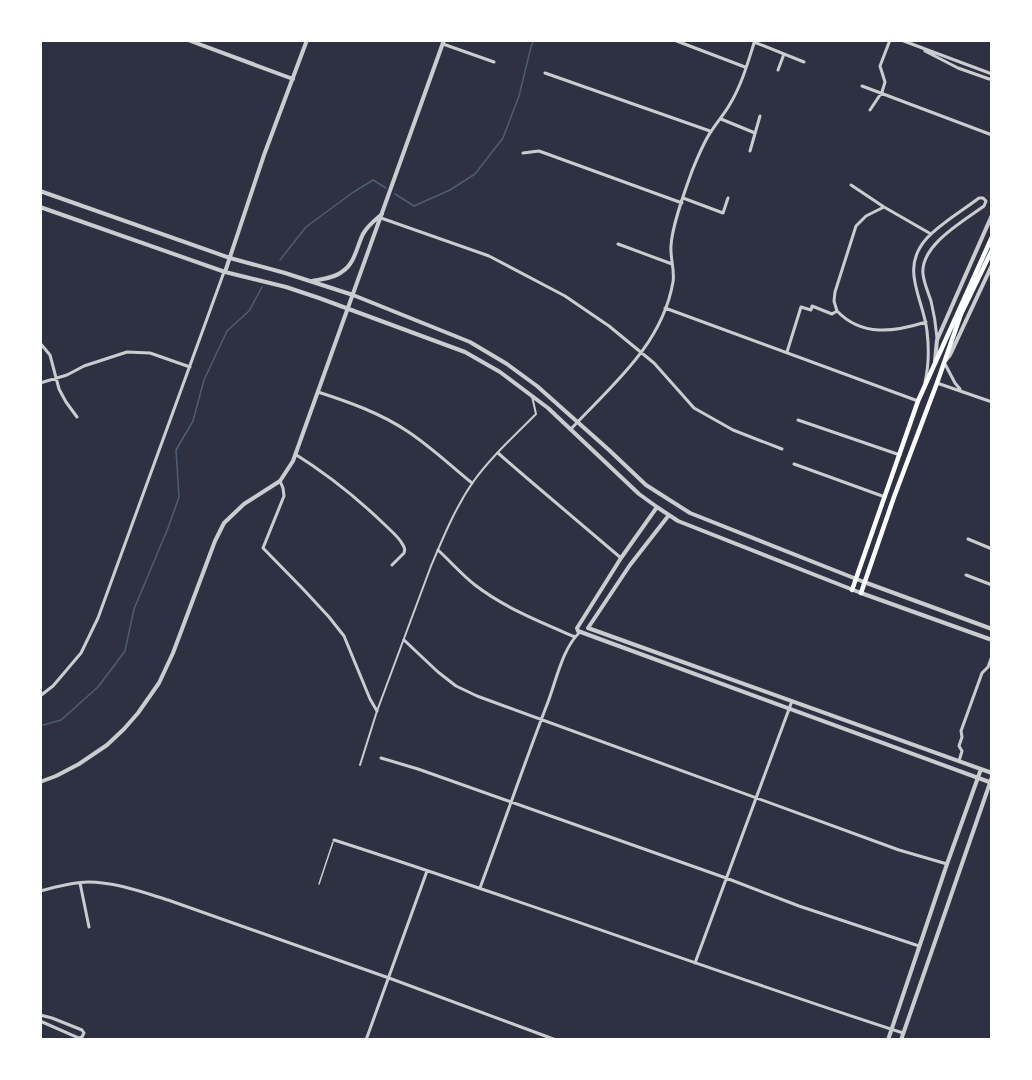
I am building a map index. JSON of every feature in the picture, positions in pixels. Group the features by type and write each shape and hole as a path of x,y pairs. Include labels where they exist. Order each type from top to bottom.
{"main road":[{"path":"852,590 918,401 992,237"},
{"path":"861,593 961,314 992,250"},
{"path":"921,394 931,397"},
{"path":"886,495 895,496"}],"street":[{"path":"188,40 293,79"},
{"path":"40,696 81,653 98,618 307,40"},
{"path":"674,40 746,68"},
{"path":"870,110 882,93 885,81 880,66 890,40"},
{"path":"901,40 992,74"},
{"path":"571,429 632,366 654,334 672,284 674,273 671,244 682,201 693,169 710,132 721,119 739,86 754,41 804,62"},
{"path":"40,782 79,764 107,745 138,713 159,683 173,653 215,541 224,523 244,504 280,481 295,454 444,42 494,62"},
{"path":"916,46 958,68 992,80"},
{"path":"778,70 784,54"},
{"path":"545,73 710,132"},
{"path":"862,86 992,135"},
{"path":"750,151 760,116"},
{"path":"721,119 755,133"},
{"path":"523,153 539,151 723,213 728,198"},
{"path":"851,185 931,234"},
{"path":"40,191 230,258 353,295 471,342 537,386 646,485 690,513 856,579 992,629"},
{"path":"924,387 929,366 928,332 913,268 918,252 931,234 978,198 983,198 986,201 984,206 938,241 928,253 924,263 923,274 938,340"},
{"path":"40,207 225,272 286,287 465,352 500,372 548,408 639,494 685,524 852,590 992,640"},
{"path":"884,207 866,216 856,226 835,292 834,301 837,311 846,320 856,325 882,332 926,322"},
{"path":"935,362 938,340 992,215"},
{"path":"311,281 332,277 344,271 356,253 363,234 382,216"},
{"path":"382,216 489,256 585,309 654,363 694,408 733,429 782,449"},
{"path":"618,244 672,264"},
{"path":"961,391 944,363 950,355 992,264"},
{"path":"787,353 801,307 811,310 812,306 832,314 837,311"},
{"path":"665,308 918,401"},
{"path":"40,343 50,355 59,389 77,417"},
{"path":"40,383 128,352 150,353 190,367"},
{"path":"937,383 992,402"},
{"path":"317,391 360,406 397,424 414,435 472,483"},
{"path":"360,765 377,711 430,566 461,500 472,483 536,414 531,395"},
{"path":"798,420 900,455"},
{"path":"498,453 621,558"},
{"path":"295,454 338,485 380,520 400,541 405,547 404,554 392,565"},
{"path":"794,464 886,495"},
{"path":"280,481 284,496 263,548 329,617 344,636 377,711"},
{"path":"657,507 621,558 577,628 580,632 977,778 991,779"},
{"path":"685,524 690,513"},
{"path":"480,888 566,651 575,637 588,628 630,565 669,515"},
{"path":"968,539 992,549"},
{"path":"438,550 474,584 506,606 575,637"},
{"path":"966,575 992,585"},
{"path":"579,625 981,769 991,779"},
{"path":"404,640 456,686 477,696 899,850 947,864"},
{"path":"959,761 962,751 959,746 962,737 960,732 982,673 988,667 992,656"},
{"path":"695,963 792,701"},
{"path":"868,738 871,730"},
{"path":"381,758 726,878 799,906 919,946"},
{"path":"888,1040 981,769"},
{"path":"901,1040 991,779"},
{"path":"334,840 903,1033"},
{"path":"366,1040 428,871"},
{"path":"40,891 87,882 113,884 148,893 556,1040"},
{"path":"80,883 89,927"},
{"path":"40,1015 82,1030 84,1033 78,1038 40,1021"},
{"path":"182,1040 189,1040"}],"lane":[{"path":"319,884 334,840"}],"waterway":[{"path":"395,194 414,206 450,190 475,174 503,138 519,96 534,40"},
{"path":"280,260 306,227 352,193 373,180 386,188"},
{"path":"40,726 61,720 98,687 125,651 134,609 179,497 176,450 193,421 204,380 227,331 249,311 262,287"}]}
